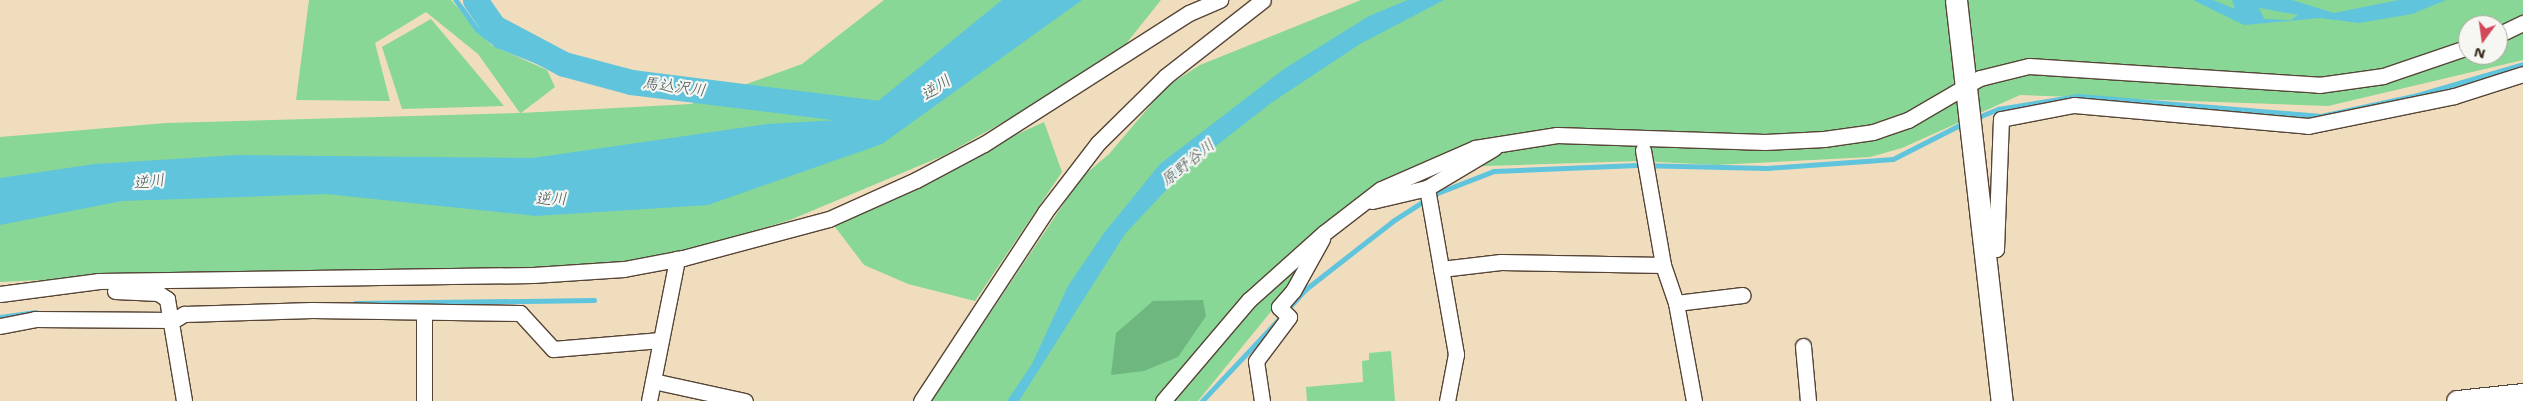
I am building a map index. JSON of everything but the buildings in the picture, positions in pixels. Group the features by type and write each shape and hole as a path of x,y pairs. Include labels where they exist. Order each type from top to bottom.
{"street":[{"path":"0,294 99,281 533,275 624,269 677,259 829,218 916,180 984,144 1189,13 1220,0"},
{"path":"921,401 1045,212 1098,143 1166,76 1263,0"},
{"path":"1956,0 2002,401"},
{"path":"2508,30 2523,23"},
{"path":"1163,401 1186,368 1249,300 1324,233 1381,189 1423,168 1503,142 1574,135 1734,139 1765,142 1873,132 1908,120 1966,86 1996,73 2062,65 2319,85 2383,76 2458,50"},
{"path":"1986,250 1996,249 2001,119 2074,105 2308,126 2454,96 2523,74"},
{"path":"1574,135 1589,143 1643,150 1700,147 1734,139"},
{"path":"1356,209 1427,188 1503,142"},
{"path":"1643,150 1663,265 1676,303 1694,401"},
{"path":"1427,188 1456,354 1447,401"},
{"path":"1262,401 1256,361 1289,317 1279,307 1294,291 1324,233"},
{"path":"649,401 677,259"},
{"path":"1441,268 1500,262 1530,266 1663,265"},
{"path":"44,287 158,292 167,299 174,320 184,401"},
{"path":"1676,303 1743,295"},
{"path":"0,326 35,319 174,320 184,314 303,310 520,313 553,349 661,340"},
{"path":"424,312 424,401"},
{"path":"1802,346 1808,401"},
{"path":"653,382 744,401"},
{"path":"2457,401 2523,394"}],"green space":[{"path":"309,0 451,0 491,45 547,70 555,87 521,113 691,104 802,64 884,0 1161,0 1113,60 945,155 790,220 684,252 638,262 564,267 289,276 210,272 0,282 0,137 166,123 520,113 478,54 426,12 375,43 390,101 296,100"},
{"path":"1361,0 2523,0 2523,60 2508,64 2508,15 2458,15 2458,65 2502,65 2328,106 2020,95 1902,148 1870,157 1715,165 1640,161 1423,168 1353,211 1198,401 931,401 1081,178 1109,154 1166,87 1200,65"},
{"path":"431,19 504,106 402,109 382,47"},
{"path":"1044,122 1062,172 975,301 908,284 864,265 829,219"},
{"path":"1203,300 1206,316 1178,357 1144,371 1111,375 1116,333 1153,301"},
{"path":"1391,351 1395,401 1307,401 1306,387 1363,382 1362,361 1369,360 1369,353"}],"water":[{"name":"逆川","path":"1002,0 1082,0 882,144 708,205 536,216 326,194 122,201 0,225 0,178 95,164 238,155 533,158 768,124 856,119"},
{"name":"原野谷川","path":"1408,0 1444,0 1360,44 1271,103 1184,171 1125,234 1019,401 1007,401 1032,364 1068,286 1104,233 1160,164 1284,69 1369,16"},
{"path":"2193,0 2213,0 2235,9 2232,0 2292,0 2334,13 2399,0 2446,0 2412,14 2359,23 2320,18 2244,25","holes":["2259,8 2298,15 2291,20 2264,19"]}],"waterway":[{"path":"456,0 477,29 497,45 540,62 602,74"},
{"name":"馬込沢川","path":"475,0 494,27 564,64 631,82 897,115"},
{"path":"1976,118 1998,109 2078,96 2321,116 2418,95 2523,64"},
{"path":"1286,311 1306,289 1393,221 1435,194 1494,171 1637,165 1767,168 1893,159 1964,123"},
{"path":"355,303 594,300"},
{"path":"0,317 36,312"},
{"path":"1202,401 1278,320"}]}
